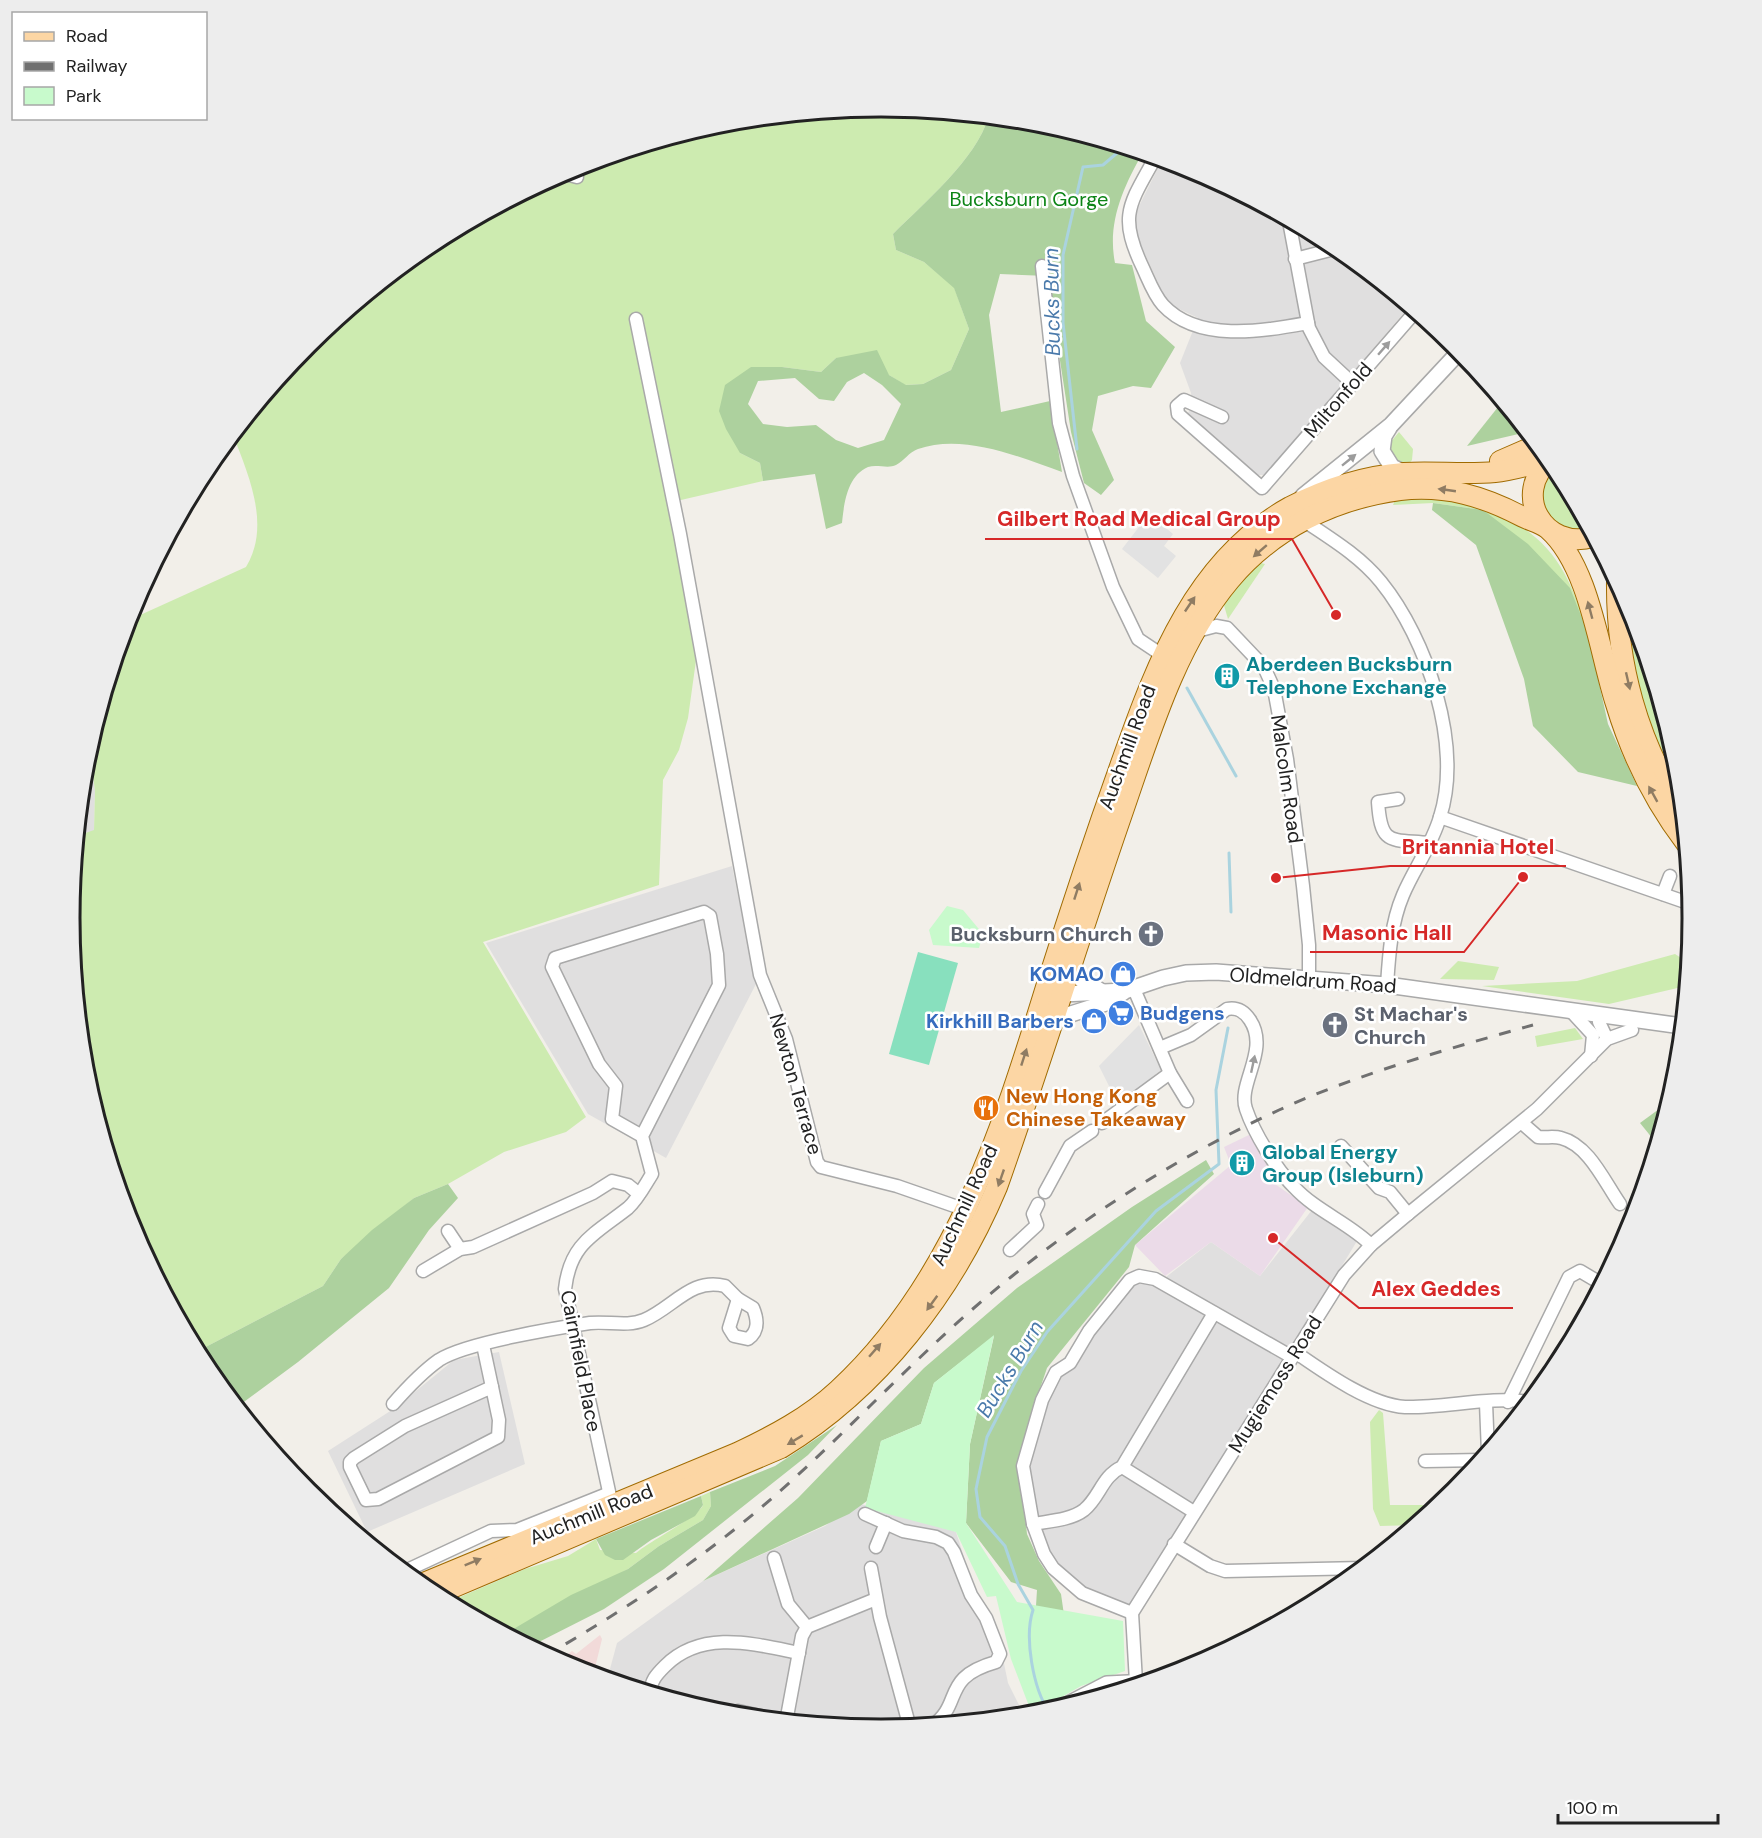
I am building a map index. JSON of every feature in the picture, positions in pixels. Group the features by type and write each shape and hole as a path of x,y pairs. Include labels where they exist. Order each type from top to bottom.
{"main road":[{"path":"1430,472 1497,463 1529,449"},
{"name":"Auchmill Road","path":"444,1590 612,1507 770,1453 810,1430 835,1410 885,1362 915,1327 969,1246 997,1188 1091,848 1161,655 1185,612 1220,566 1237,548 1295,515 1334,488 1382,476 1405,473 1492,472 1539,462"},
{"path":"1543,469 1536,478 1533,493 1537,515 1564,549 1580,575 1615,703 1629,742 1656,800 1678,831"},
{"name":"Auchmill Road","path":"430,1581 612,1507 770,1437 837,1391 875,1352 921,1292 965,1210 1047,1013 1063,994 1141,757 1179,667 1197,631 1221,592 1240,568 1295,515 1365,497 1432,488 1467,493 1492,501 1568,539 1585,538"},
{"path":"1618,605 1619,634 1636,712 1661,774 1672,794"}],"street":[{"path":"1151,165 1132,199 1128,220 1138,258 1163,306 1182,318 1224,331 1261,331 1308,323"},
{"path":"1290,230 1308,323 1324,357 1352,383"},
{"path":"1295,259 1324,252"},
{"path":"1042,267 1059,423 1073,476 1113,587 1138,639 1179,667"},
{"name":"Miltonfold","path":"1222,417 1184,400 1177,406 1178,414 1262,488 1410,317"},
{"name":"Newton Terrace","path":"636,319 680,534 760,975 786,1039 819,1164 850,1175 897,1186 984,1218"},
{"path":"1387,985 1396,914 1440,817 1446,788 1447,760 1435,692 1416,637 1380,580 1337,543 1295,515 1391,425 1454,358"},
{"path":"1391,425 1384,436 1382,451 1392,467 1405,473"},
{"name":"Malcolm Road","path":"1197,631 1221,626 1235,635 1264,667 1274,689 1287,759 1309,945 1309,977"},
{"path":"1398,800 1378,802 1380,821 1385,835 1392,840 1429,843"},
{"path":"1440,817 1682,900"},
{"path":"1663,894 1670,876"},
{"path":"708,913 717,954 718,986 642,1136 612,1119 616,1086 599,1064 552,962 567,954 708,913"},
{"path":"1072,964 1081,979 1101,992"},
{"name":"Oldmeldrum Road","path":"1063,994 1129,990 1186,973 1309,977 1387,985 1676,1025"},
{"path":"1129,990 1186,1101"},
{"name":"Oldmeldrum Road","path":"1047,1013 1109,1002 1129,990"},
{"path":"1160,1048 1191,1035 1227,1009 1239,1009 1246,1015 1252,1023 1256,1040 1244,1106 1255,1131 1294,1188 1371,1245"},
{"path":"1570,1010 1593,1035 1590,1058"},
{"path":"1599,1022 1608,1040"},
{"name":"Mugiemoss Road","path":"1132,1613 1344,1275 1371,1245 1522,1123 1608,1040 1632,1030"},
{"path":"1045,1192 1070,1146 1170,1073"},
{"path":"1522,1123 1538,1137 1559,1137 1588,1156 1620,1204"},
{"name":"Cairnfield Place","path":"612,1507 564,1289 567,1269 582,1243 629,1206 652,1174 642,1136"},
{"path":"1341,1146 1379,1188 1390,1192 1408,1214"},
{"path":"423,1271 460,1248 473,1246 593,1193 612,1181 628,1185 639,1194"},
{"path":"1010,1250 1037,1225 1034,1214 1038,1204"},
{"path":"448,1231 460,1248"},
{"path":"1508,1402 1569,1277 1580,1271 1596,1280"},
{"path":"1143,1676 1132,1613 1082,1593 1061,1577 1044,1554 1033,1524 1023,1466 1044,1393 1056,1372 1070,1363 1089,1331 1114,1298 1133,1278 1149,1277 1380,1402 1404,1407 1520,1402"},
{"path":"393,1404 439,1360 452,1353 483,1344 571,1326 604,1322 630,1323 644,1320 701,1284 725,1286 738,1299"},
{"path":"1033,1524 1065,1518 1083,1511 1111,1472 1122,1467 1214,1313"},
{"path":"483,1344 499,1420 498,1437 378,1499 366,1500 350,1467 354,1458 405,1426 492,1387"},
{"path":"1486,1403 1488,1443"},
{"path":"1425,1461 1472,1460"},
{"path":"1122,1467 1194,1512"},
{"name":"Auchmill Road","path":"412,1568 491,1531 517,1530 612,1507"},
{"path":"865,1514 903,1531 941,1538 951,1546 971,1595 986,1618 1000,1654 998,1661 983,1665 961,1678 941,1718"},
{"path":"876,1547 886,1522"},
{"path":"1174,1544 1210,1566 1225,1571 1350,1568"},
{"path":"774,1558 791,1612 807,1627"},
{"path":"871,1568 876,1599 908,1719"},
{"path":"807,1627 876,1599"},
{"path":"787,1715 807,1627"},
{"path":"653,1687 655,1675 677,1655 695,1645 746,1643 800,1653"},
{"path":"1092,1692 1107,1684 1121,1683"}],"shaded area":[{"path":"1158,167 1235,200 1282,225 1369,283 1404,312 1265,475 1256,475 1185,417 1192,407 1191,393 1180,363 1198,318 1175,307 1165,298 1138,239 1134,216"},
{"path":"1149,514 1173,534 1164,546 1176,556 1158,578 1122,549"},
{"path":"93,775 95,791 94,831 84,834"},
{"path":"732,866 756,984 666,1158 588,1114 486,943"},
{"path":"1139,1025 1161,1070 1118,1104 1099,1066"},
{"path":"1251,1134 1268,1163 1264,1171 1272,1182 1308,1207 1260,1276 1211,1242 1165,1276 1135,1245 1231,1165 1224,1147"},
{"path":"1312,1210 1357,1241 1132,1613 1084,1594 1044,1554 1023,1466 1056,1372 1139,1276 1155,1279 1166,1277 1211,1242 1260,1276"},
{"path":"499,1352 525,1464 367,1532 328,1451 395,1408 454,1360"},
{"path":"856,1503 916,1517 956,1532 977,1598 998,1634 1008,1683 1020,1708 933,1719 829,1719 776,1714 725,1705 674,1693 609,1673 617,1643 703,1581 825,1526"},
{"path":"600,1635 602,1639 595,1667 566,1655 572,1651 576,1654"}],"green space":[{"path":"881,117 986,124 973,149 961,165 893,234 896,250 924,262 954,287 969,329 951,370 923,384 905,385 889,375 836,358 821,372 782,367 751,367 740,453 760,463 763,481 668,503 698,646 688,718 679,750 663,780 659,885 483,942 586,1117 566,1132 504,1152 448,1184 414,1198 341,1259 323,1286 205,1348 162,1273 141,1226 122,1177 107,1126 86,1024 81,971 81,867 84,833 94,830 93,775 95,763 122,661 140,615 246,567 257,535 257,518 251,484 236,444 278,391 314,352 393,283 480,225 527,200 623,160 725,133 776,124"},
{"name":"Bucksburn Gorge","path":"986,124 1037,133 1139,160 1118,206 1113,234 1115,263 1132,265 1146,321 1175,347 1151,388 1133,386 1098,396 1092,430 1114,480 1101,495 1084,483 1071,432 1047,276 1000,274 989,315 1001,412 1050,401 1062,472 1010,454 972,445 935,445 918,449 896,465 871,466 861,471 848,491 842,523 826,529 815,474 763,481 760,463 740,453 719,411 725,385 751,367 782,367 821,372 836,358 877,350 889,375 906,385 923,384 951,370 969,329 954,288 924,262 896,250 893,234 933,195 973,149","holes":["864,373 882,385 901,404 884,440 858,448 836,440 816,425 787,427 763,424 748,404 758,381 795,378 819,399 834,401 847,382"]},
{"path":"1498,408 1519,434 1467,446"},
{"path":"1399,432 1413,449 1412,460 1407,466 1389,458 1389,444"},
{"path":"1549,477 1582,532 1575,533 1548,519 1540,497"},
{"path":"1397,496 1446,497 1466,500 1516,523 1546,547 1557,561 1574,594 1588,633 1483,510 1433,503 1393,505"},
{"path":"1433,503 1483,510 1528,544 1570,588 1588,633 1608,724 1637,786 1578,772 1533,726 1524,679 1476,545 1432,510"},
{"path":"1261,563 1265,564 1228,619 1223,602 1243,575"},
{"path":"1627,627 1640,661 1655,712 1668,771 1654,743 1630,663"},
{"path":"947,906 963,910 983,934 979,948 933,945 929,930"},
{"path":"918,952 958,963 929,1065 889,1054"},
{"path":"1675,954 1681,958 1679,988 1609,1004 1482,986 1577,981"},
{"path":"1458,961 1499,967 1494,980 1440,979"},
{"path":"1575,1028 1583,1039 1537,1047 1535,1036"},
{"path":"1659,1109 1652,1137 1640,1123"},
{"path":"1206,1160 1214,1174 1135,1245 1129,1267 1047,1368 1028,1424 1021,1480 1027,1534 1039,1561 1061,1594 1074,1685 1058,1700 1050,1702 1033,1654 1037,1590 1011,1582 966,1523 970,1444 994,1336 934,1383 921,1424 881,1441 867,1501 849,1514 703,1581 798,1498 924,1368 1017,1288 1132,1207"},
{"path":"448,1184 458,1198 429,1230 389,1288 298,1362 242,1403 205,1348 323,1286 341,1259 372,1230 414,1198"},
{"path":"994,1335 970,1444 966,1523 1017,1602 1123,1621 1125,1671 1081,1686 1055,1701 1029,1706 1011,1659 996,1596 987,1597 956,1532 865,1508 881,1441 921,1424 934,1383"},
{"path":"1379,1410 1383,1413 1390,1505 1427,1505 1405,1525 1380,1526 1373,1509 1370,1422"},
{"path":"837,1425 808,1455 664,1569 604,1609 538,1643 512,1630 571,1595 628,1569 659,1546 703,1520 711,1506 710,1492 775,1466"},
{"path":"710,1492 711,1506 703,1520 659,1546 628,1569 512,1630 457,1598 525,1569 568,1556 596,1539 600,1550 636,1553 700,1510 703,1505 701,1496"},
{"path":"701,1496 703,1505 695,1516 651,1540 623,1560 615,1560 605,1555 596,1539"}],"waterway":[{"name":"Bucks Burn","path":"1077,449 1063,323 1063,255 1083,167 1103,165 1117,153"},
{"name":"Bucks Burn","path":"1187,688 1236,776"},
{"name":"Bucks Burn","path":"1229,853 1231,912"},
{"name":"Bucks Burn","path":"1044,1703 1038,1690 1030,1648 1030,1621 1033,1610 1018,1584 1005,1546 980,1517 976,1489 987,1437 1021,1371 1047,1332 1156,1211 1219,1164 1216,1090 1228,1028"}],"railway":[{"path":"554,1650 637,1600 724,1538 779,1492 980,1302 1074,1229 1140,1185 1208,1145 1279,1110 1341,1084 1533,1025"}],"place":[{"name":"Gilbert Road Medical Group","path":"1336,615"},
{"name":"Aberdeen Bucksburn Telephone Exchange","path":"1227,676"},
{"name":"Masonic Hall","path":"1523,877"},
{"name":"Britannia Hotel","path":"1276,878"},
{"name":"Bucksburn Church","path":"1151,934"},
{"name":"KOMAO","path":"1123,974"},
{"name":"Budgens","path":"1121,1013"},
{"name":"Kirkhill Barbers","path":"1094,1021"},
{"name":"St Machar's Church","path":"1335,1025"},
{"name":"New Hong Kong Chinese Takeaway","path":"986,1108"},
{"name":"Global Energy Group (Isleburn)","path":"1242,1163"},
{"name":"Alex Geddes","path":"1273,1238"}]}
